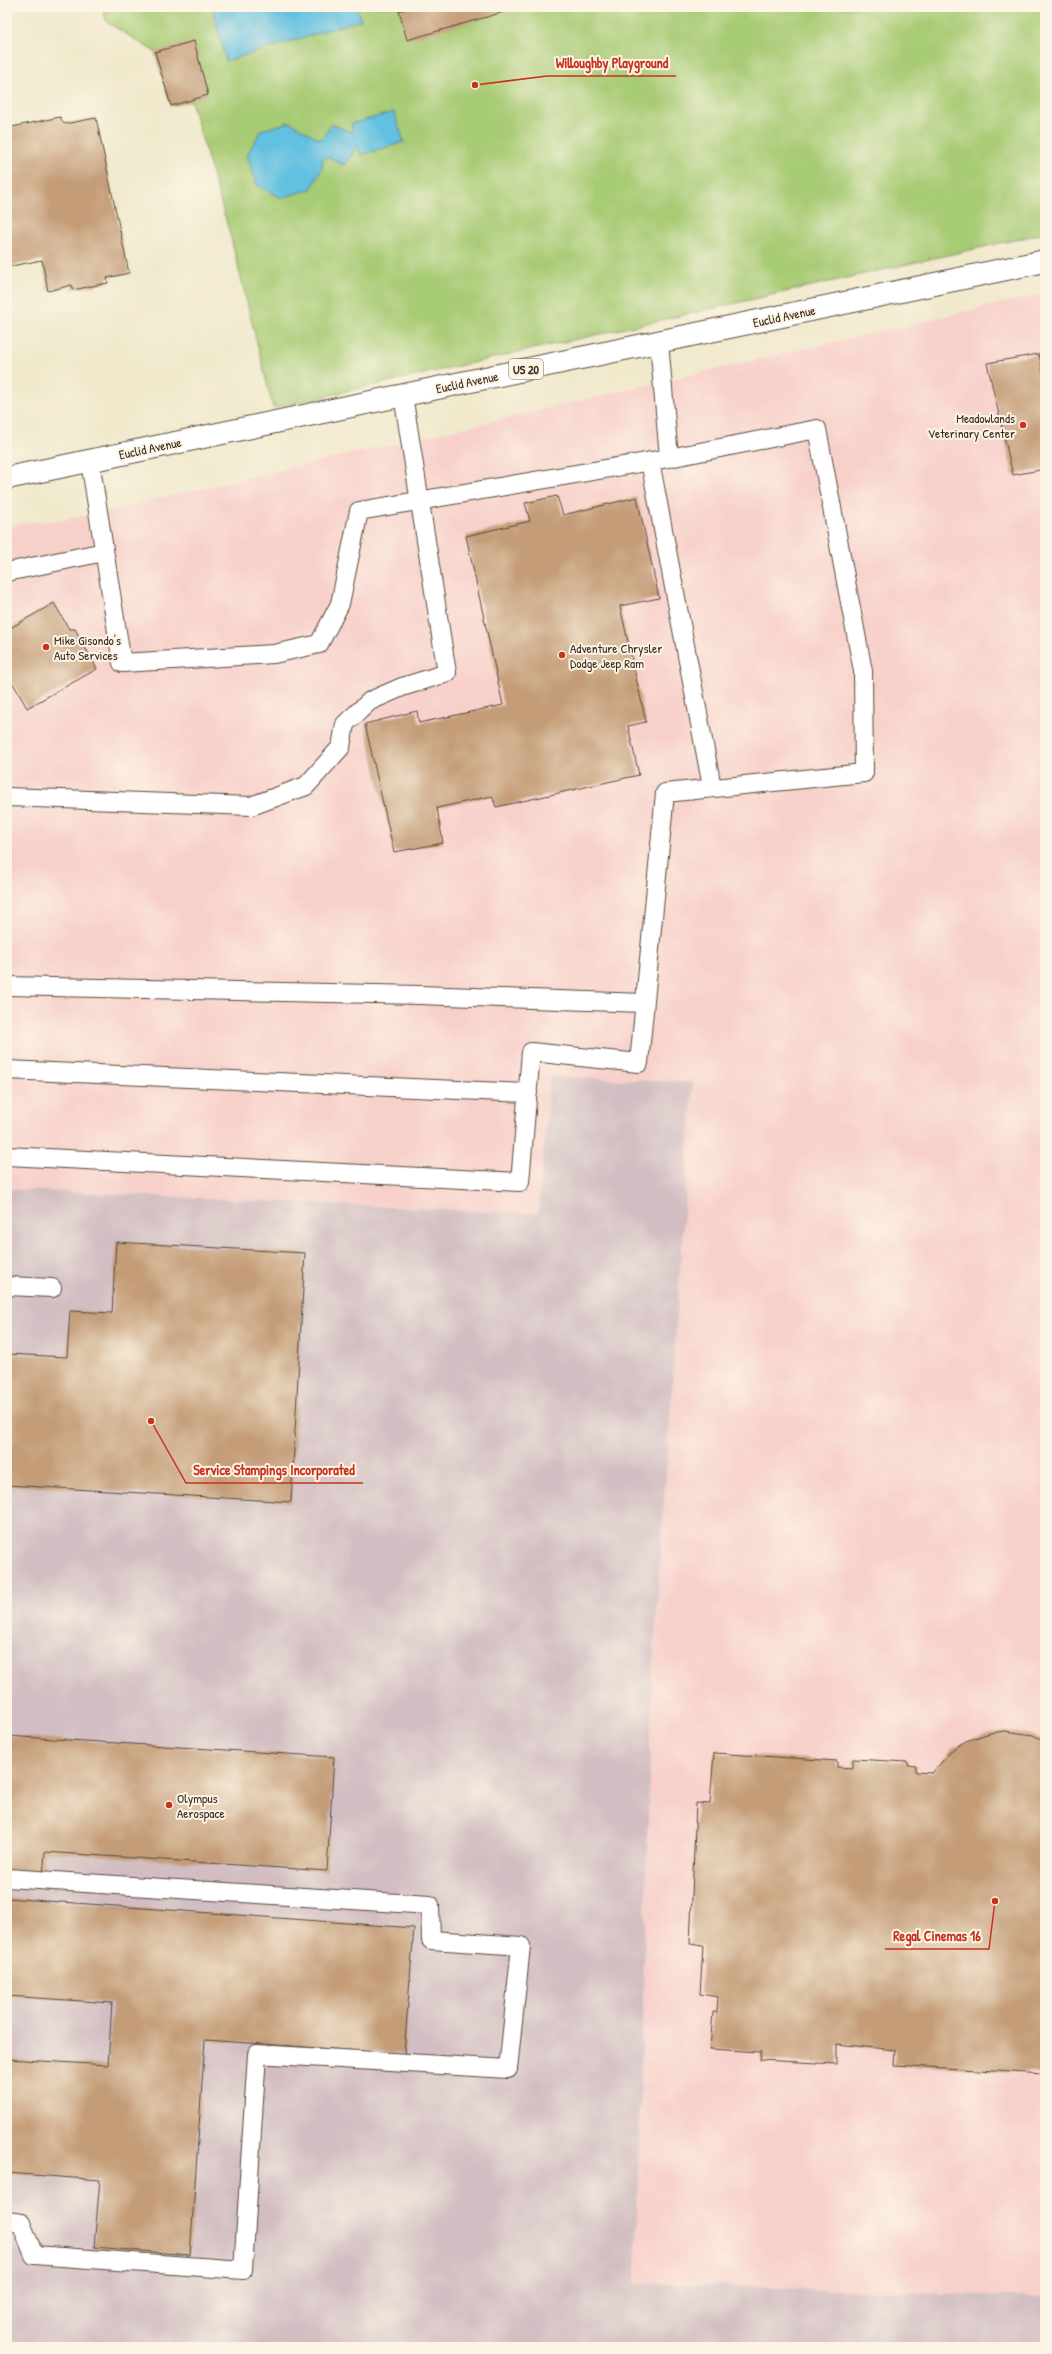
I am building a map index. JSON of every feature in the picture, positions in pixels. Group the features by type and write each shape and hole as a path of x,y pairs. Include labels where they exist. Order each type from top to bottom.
{"main road":[{"name":"Euclid Avenue","path":"7,475 90,461 1045,262"}],"lane":[{"path":"659,342 669,458"},
{"path":"7,797 251,806 306,786 341,747 345,724 370,701 402,687 447,673 403,395"},
{"path":"7,1156 520,1182 531,1052 639,1063 665,793 712,787 864,773 862,671 818,429 669,458 420,499 360,511 340,604 318,644 274,654 122,663 90,461"},
{"path":"650,461 712,787"},
{"path":"7,572 104,552"},
{"path":"7,986 420,995 644,1003"},
{"path":"7,1070 528,1093"},
{"path":"7,1286 52,1288"},
{"path":"7,1878 430,1905 431,1940 521,1946 508,2069 257,2054 243,2270 34,2255 21,2223 7,2221"}],"shaded area":[{"path":"1045,293 1045,2297 635,2283 652,1679 693,1082 550,1077 538,1214 7,1189 7,524 65,520"},
{"path":"550,1077 693,1082 652,1679 635,2283 1045,2297 1045,2347 7,2347 7,1189 538,1214"}],"green space":[{"path":"102,7 1045,7 1045,233 273,408 230,234 191,101 171,106 155,52 107,22"}],"water":[{"path":"212,7 357,7 361,20 226,61"},
{"path":"394,112 404,142 361,155 358,146 344,165 328,157 322,160 323,167 311,189 281,198 257,185 247,155 261,130 290,122 321,140 332,124 353,133 351,124"}],"building":[{"path":"412,7 521,7 407,40 399,11"},
{"path":"194,41 208,95 171,106 155,52"},
{"path":"60,117 64,124 96,118 129,273 107,278 108,283 72,290 72,285 48,291 42,260 7,267 7,128"},
{"name":"Meadowlands Veterinary Center","path":"1039,354 1045,381 1045,469 1013,475 987,363"},
{"name":"Adventure Chrysler Dodge Jeep Ram","path":"557,496 563,515 637,497 659,598 620,606 646,722 628,726 639,775 496,807 492,796 437,808 443,843 394,852 365,724 417,711 419,723 503,705 466,536 530,521 525,503"},
{"name":"Mike Gisondo's Auto Services","path":"54,603 69,629 75,629 97,669 27,708 7,673 7,630"},
{"path":"116,1242 305,1253 291,1502 7,1485 7,1354 67,1357 70,1311 112,1313"},
{"path":"1005,1731 1033,1735 1045,1741 1045,2074 894,2065 895,2050 837,2044 837,2064 760,2060 761,2052 710,2049 713,2012 717,2012 718,1997 700,1994 703,1946 690,1944 696,1803 710,1804 714,1753 837,1761 837,1767 853,1768 853,1759 908,1762 908,1765 916,1766 916,1772 932,1773 953,1749 966,1741 990,1733"},
{"name":"Olympus Aerospace","path":"7,1736 334,1757 327,1871 45,1852 43,1876 7,1874"},
{"path":"7,1898 414,1928 404,2054 205,2040 190,2255 94,2247 100,2180 7,2173 7,2059 108,2065 112,2003 7,1996"}],"place":[{"name":"Willoughby Playground","path":"475,85"},
{"name":"Meadowlands Veterinary Center","path":"1023,425"},
{"name":"Mike Gisondo's Auto Services","path":"46,647"},
{"name":"Adventure Chrysler Dodge Jeep Ram","path":"562,655"},
{"name":"Service Stampings Incorporated","path":"151,1421"},
{"name":"Olympus Aerospace","path":"169,1805"},
{"name":"Regal Cinemas 16","path":"995,1901"}]}
